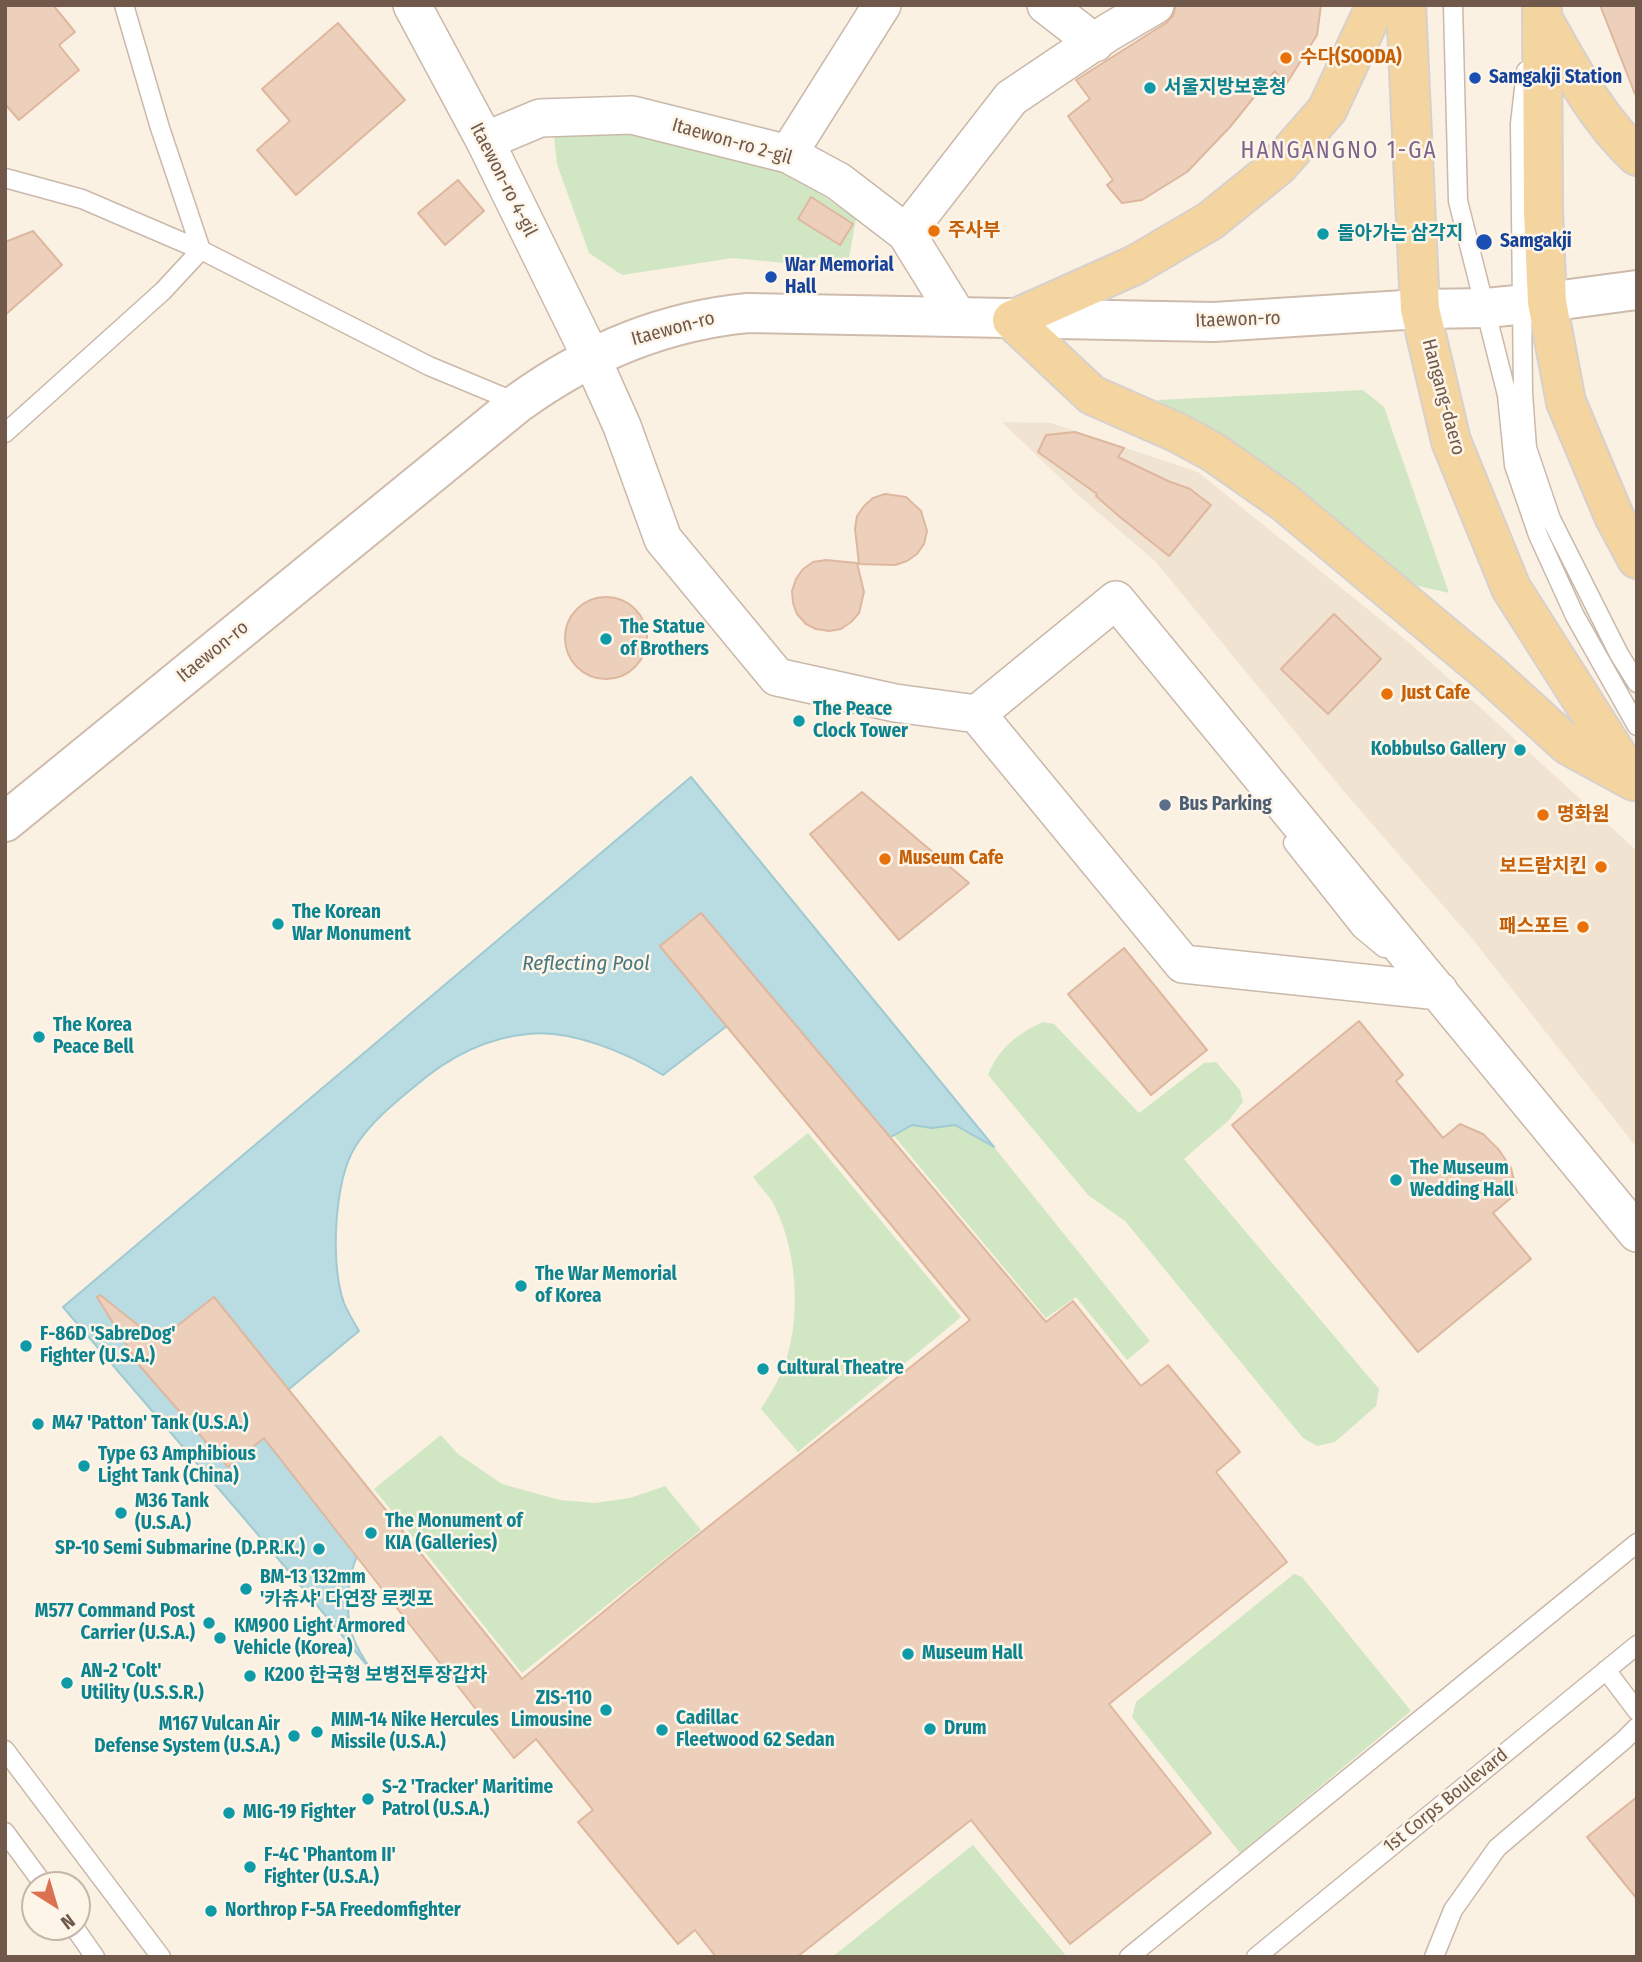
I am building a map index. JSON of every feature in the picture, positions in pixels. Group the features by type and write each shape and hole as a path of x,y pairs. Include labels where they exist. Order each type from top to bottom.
{"main road":[{"name":"Hangang-daero","path":"1406,5 1420,309 1451,441 1509,583 1635,783"},
{"path":"1540,10 1543,211 1518,305 1566,402 1614,516 1637,559"},
{"path":"1540,10 1579,84 1625,145 1637,156"},
{"path":"1363,12 1327,110 1268,174 1210,221 1145,259 1012,320 1093,395 1178,433 1213,452 1283,501 1489,673 1568,745 1635,783"},
{"name":"Itaewon-ro","path":"5,822 518,403 591,357 666,327 719,315 762,313 1214,322 1518,305 1637,290"}],"street":[{"name":"Itaewon-ro 4-gil","path":"412,5 485,141 591,357 622,426 663,539 778,677 895,703 977,714"},
{"path":"788,154 882,5"},
{"path":"1045,5 1094,43"},
{"path":"906,233 1012,98 1155,5"},
{"name":"Itaewon-ro 2-gil","path":"485,141 541,118 632,115 788,154 838,181 906,233 958,317"},
{"path":"1439,991 1183,964 977,714 1116,600 1439,991 1637,1233"}],"lane":[{"path":"124,5 160,128 201,250"},
{"path":"1453,5 1458,201 1518,305 1527,448 1551,519 1619,654 1637,683"},
{"path":"5,178 82,199 201,250 429,366 518,403"},
{"path":"5,433 163,291 201,250"},
{"path":"1518,305 1507,394 1514,464 1538,535 1575,616 1637,726"},
{"path":"1274,819 1361,929 1439,991"},
{"path":"1129,1957 1637,1543"},
{"name":"1st Corps Boulevard","path":"1256,1957 1637,1645"},
{"path":"1606,1670 1637,1711"},
{"path":"1434,1957 1453,1910 1497,1848 1637,1727"},
{"path":"5,1750 161,1957"},
{"path":"5,1832 34,1871"},
{"path":"84,1941 95,1957"}],"shaded area":[{"path":"1002,422 1051,423 1198,472 1412,645 1637,851 1637,1148 1474,941 1346,794 1156,562 1079,496"}],"green space":[{"path":"630,129 783,168 856,219 847,269 733,258 622,275 589,253 557,164 554,136"},
{"path":"1363,390 1384,407 1449,593 1418,586 1246,454 1157,400"},
{"path":"1043,1022 1054,1024 1139,1113 1204,1063 1216,1062 1240,1090 1243,1102 1229,1120 1184,1159 1379,1389 1376,1406 1335,1442 1317,1446 1303,1438 1125,1221 1088,1195 988,1075 992,1065 1010,1043"},
{"path":"912,1125 932,1128 955,1125 994,1147 1150,1341 1127,1360 1076,1297 1046,1318 894,1136"},
{"path":"808,1133 961,1317 798,1452 761,1409 780,1376 788,1352 793,1332 795,1289 789,1245 783,1225 773,1203 753,1177"},
{"path":"441,1435 458,1454 502,1484 560,1500 595,1503 630,1498 665,1486 701,1530 522,1673 374,1489"},
{"path":"1294,1574 1302,1577 1411,1711 1240,1853 1132,1717 1136,1702"},
{"path":"973,1845 1067,1957 832,1957"}],"water":[{"name":"Reflecting Pool","path":"691,777 994,1147 955,1125 932,1128 912,1125 889,1138 701,914 660,946 727,1026 663,1075 598,1044 545,1033 512,1036 481,1045 439,1067 426,1077 367,1130 355,1147 342,1181 336,1224 337,1268 344,1303 359,1331 288,1390 176,1327 357,1556 349,1584 348,1614 353,1638 370,1669 63,1307"}],"building":[{"path":"5,5 53,5 75,32 59,45 79,70 19,120 5,104"},
{"path":"1176,5 1321,5 1317,35 1285,86 1275,71 1230,127 1187,172 1142,200 1122,203 1107,185 1113,180 1068,116 1090,99 1076,80 1166,23 1173,16"},
{"path":"1600,5 1637,5 1637,94 1635,94"},
{"path":"338,23 405,100 296,195 257,150 290,121 262,89"},
{"path":"458,180 484,211 445,245 418,213"},
{"path":"811,197 853,224 840,245 798,219"},
{"path":"33,231 62,265 5,315 5,242"},
{"path":"1075,432 1124,448 1118,457 1190,489 1211,505 1169,556 1120,517 1096,496 1097,494 1038,452 1046,435"},
{"path":"885,494 906,497 921,511 927,531 924,544 917,554 895,565 859,564 855,529 857,516 873,498"},
{"path":"826,560 857,563 864,592 859,613 851,622 841,629 829,631 806,624 797,614 792,591 803,569 813,562"},
{"name":"The Statue of Brothers","path":"606,597 622,600 635,609 644,622 647,638 644,654 635,667 622,676 606,679 590,676 577,667 568,654 565,638 568,622 577,609 590,600"},
{"path":"1334,614 1381,659 1328,714 1281,669"},
{"name":"Museum Cafe","path":"862,792 969,883 899,940 810,834"},
{"name":"Museum Hall","path":"701,913 1046,1322 1073,1301 1141,1386 1168,1365 1240,1452 1216,1472 1287,1562 1109,1704 1211,1833 1070,1944 971,1820 797,1957 716,1957 695,1930 678,1944 578,1822 593,1810 536,1739 514,1758 264,1438 228,1467 139,1365 97,1297 100,1295 158,1341 214,1297 522,1679 670,1557 970,1320 660,946"},
{"path":"1124,948 1207,1050 1151,1095 1068,994"},
{"name":"The Museum Wedding Hall","path":"1359,1021 1403,1075 1396,1081 1443,1138 1460,1124 1483,1134 1499,1150 1511,1168 1517,1193 1493,1213 1531,1259 1418,1352 1232,1125"},
{"path":"1637,1797 1637,1899 1587,1837"}],"place":[{"name":"수다(SOODA)","path":"1286,58"},
{"name":"Samgakji Station","path":"1475,78"},
{"name":"서울지방보훈청","path":"1150,88"},
{"name":"주사부","path":"934,231"},
{"name":"돌아가는 삼각지","path":"1323,234"},
{"name":"Samgakji","path":"1484,242"},
{"name":"War Memorial Hall","path":"771,277"},
{"name":"The Statue of Brothers","path":"606,639"},
{"name":"Just Cafe","path":"1387,694"},
{"name":"The Peace Clock Tower","path":"799,721"},
{"name":"Kobbulso Gallery","path":"1520,750"},
{"name":"Bus Parking","path":"1165,805"},
{"name":"명화원","path":"1543,815"},
{"name":"Museum Cafe","path":"885,859"},
{"name":"보드람치킨","path":"1601,867"},
{"name":"The Korean War Monument","path":"278,924"},
{"name":"패스포트","path":"1583,927"},
{"name":"The Korea Peace Bell","path":"39,1037"},
{"name":"The Museum Wedding Hall","path":"1396,1180"},
{"name":"The War Memorial of Korea","path":"521,1286"},
{"name":"F-86D 'SabreDog' Fighter (U.S.A.)","path":"26,1346"},
{"name":"Cultural Theatre","path":"763,1369"},
{"name":"M47 'Patton' Tank (U.S.A.)","path":"38,1424"},
{"name":"Type 63 Amphibious Light Tank (China)","path":"84,1466"},
{"name":"M36 Tank (U.S.A.)","path":"121,1513"},
{"name":"The Monument of KIA (Galleries)","path":"371,1533"},
{"name":"SP-10 Semi Submarine (D.P.R.K.)","path":"319,1549"},
{"name":"BM-13 132mm '카츄샤' 다연장 로켓포","path":"246,1589"},
{"name":"M577 Command Post Carrier (U.S.A.)","path":"209,1623"},
{"name":"KM900 Light Armored Vehicle (Korea)","path":"220,1638"},
{"name":"Museum Hall","path":"908,1654"},
{"name":"K200 한국형 보병전투장갑차","path":"250,1676"},
{"name":"AN-2 'Colt' Utility (U.S.S.R.)","path":"67,1683"},
{"name":"ZIS-110 Limousine","path":"606,1710"},
{"name":"Drum","path":"930,1729"},
{"name":"Cadillac Fleetwood 62 Sedan","path":"662,1730"},
{"name":"MIM-14 Nike Hercules Missile (U.S.A.)","path":"317,1732"},
{"name":"M167 Vulcan Air Defense System (U.S.A.)","path":"294,1736"},
{"name":"S-2 'Tracker' Maritime Patrol (U.S.A.)","path":"368,1799"},
{"name":"MIG-19 Fighter","path":"229,1813"},
{"name":"F-4C 'Phantom II' Fighter (U.S.A.)","path":"250,1867"},
{"name":"Northrop F-5A Freedomfighter","path":"211,1911"}],"district":[{"name":"HANGANGNO 1-GA","path":"1339,152"}]}
